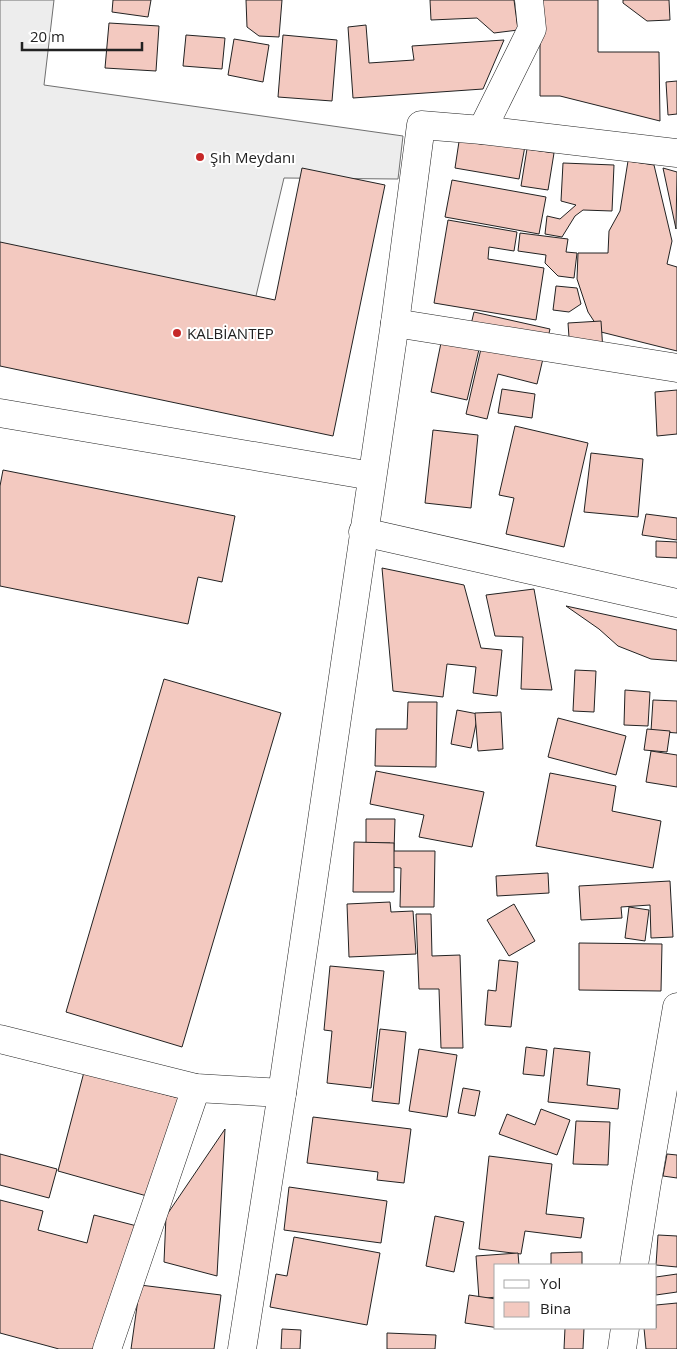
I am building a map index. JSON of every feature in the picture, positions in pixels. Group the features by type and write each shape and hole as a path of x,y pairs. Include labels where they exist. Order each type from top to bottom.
{"street":[{"path":"482,130 532,28 529,0"},
{"path":"242,1349 282,1093 395,323 420,126 482,130 677,153"},
{"path":"395,323 677,368"},
{"path":"0,413 372,476"},
{"path":"363,532 677,603"},
{"path":"634,1264 677,1007"},
{"path":"0,1039 196,1088 282,1093"},
{"path":"107,1349 196,1088"},
{"path":"622,1349 625,1329"}],"shaded area":[{"name":"Şıh Meydanı","path":"0,0 54,0 44,85 403,136 398,179 284,178 251,317 0,261"}],"building":[{"path":"113,0 151,0 148,17 112,12"},
{"path":"246,0 282,0 279,37 259,36 247,27"},
{"path":"430,0 514,0 518,30 494,33 477,18 431,20"},
{"path":"540,0 598,0 598,52 659,52 660,121 560,96 540,96"},
{"path":"623,0 669,0 670,20 647,21 623,3"},
{"path":"109,23 159,26 156,71 105,68"},
{"path":"366,25 369,63 414,60 412,46 504,40 483,89 353,98 348,27"},
{"path":"186,35 225,38 222,69 183,66"},
{"path":"283,35 337,40 332,101 278,97"},
{"path":"234,39 269,45 263,82 228,75"},
{"path":"677,81 677,114 668,115 666,82"},
{"path":"460,135 525,146 519,179 455,168"},
{"path":"527,149 554,153 548,190 521,186"},
{"path":"628,161 654,165 672,241 667,264 677,267 677,351 601,332 588,312 577,279 578,253 608,253 609,231 620,211"},
{"path":"563,163 614,165 612,211 583,210 575,216 562,237 545,234 547,216 560,219 576,205 561,201"},
{"name":"KALBİANTEP","path":"302,168 385,185 333,436 0,366 0,242 275,300"},
{"path":"663,168 677,172 676,229"},
{"path":"452,180 546,197 539,234 445,217"},
{"path":"448,220 517,232 514,251 489,247 488,259 544,268 536,320 434,303"},
{"path":"520,233 568,239 566,252 577,253 574,278 558,276 545,263 546,255 518,251"},
{"path":"556,286 577,288 581,304 569,312 553,310"},
{"path":"474,312 550,329 537,384 498,374 487,419 466,414 483,340 468,337"},
{"path":"601,321 603,351 570,352 568,323"},
{"path":"443,333 481,341 467,400 431,392"},
{"path":"502,389 535,394 532,418 498,413"},
{"path":"677,390 677,434 657,436 655,392"},
{"path":"515,426 588,443 564,547 506,534 514,498 499,495"},
{"path":"433,430 478,435 471,508 425,503"},
{"path":"591,453 643,459 638,517 584,512"},
{"path":"3,470 235,516 222,582 198,577 188,624 0,586 0,486"},
{"path":"646,514 677,518 677,540 642,535"},
{"path":"656,541 677,542 677,558 656,557"},
{"path":"382,568 464,585 481,648 502,650 497,696 473,693 476,667 447,664 443,697 393,691"},
{"path":"534,589 552,690 521,689 523,637 495,636 486,595"},
{"path":"566,606 677,630 677,661 651,659 618,646 599,629"},
{"path":"575,670 596,671 594,712 573,711"},
{"path":"164,679 281,713 182,1047 66,1012"},
{"path":"625,690 650,692 648,726 624,725"},
{"path":"653,700 677,701 677,733 651,731"},
{"path":"408,702 437,702 436,767 375,766 376,729 407,729"},
{"path":"457,710 478,714 471,748 451,744"},
{"path":"501,712 503,749 478,751 475,713"},
{"path":"558,718 626,736 616,775 548,757"},
{"path":"647,729 670,731 667,752 644,750"},
{"path":"651,751 677,755 677,787 646,782"},
{"path":"376,771 484,792 472,847 419,837 424,815 370,804"},
{"path":"550,773 616,786 612,811 661,821 653,868 536,846"},
{"path":"366,819 395,819 394,851 435,851 434,907 400,907 401,868 389,867 390,843 366,843"},
{"path":"354,842 394,843 394,892 353,892"},
{"path":"548,873 549,893 497,896 496,876"},
{"path":"670,881 673,937 651,938 650,905 621,907 622,918 581,920 579,886"},
{"path":"390,902 391,912 413,911 416,954 349,957 347,904"},
{"path":"514,904 535,941 509,956 487,920"},
{"path":"629,907 649,910 645,941 625,938"},
{"path":"416,914 431,914 432,956 460,955 463,1048 441,1048 439,989 419,989"},
{"path":"579,943 662,944 661,991 579,990"},
{"path":"499,960 518,962 511,1027 485,1025 488,990 496,991"},
{"path":"330,966 384,971 371,1088 327,1083 332,1031 324,1030"},
{"path":"380,1029 406,1032 399,1104 372,1101"},
{"path":"526,1047 547,1050 544,1076 523,1074"},
{"path":"554,1048 590,1052 587,1085 620,1089 618,1109 548,1102"},
{"path":"419,1049 457,1055 447,1117 409,1111"},
{"path":"84,1072 182,1099 154,1198 58,1171"},
{"path":"463,1088 480,1091 475,1116 458,1113"},
{"path":"541,1109 570,1120 557,1155 499,1134 507,1114 535,1125"},
{"path":"313,1117 411,1129 404,1183 377,1180 378,1172 307,1163"},
{"path":"576,1121 610,1122 608,1165 573,1164"},
{"path":"225,1129 217,1276 164,1262 166,1216"},
{"path":"0,1154 57,1169 49,1198 0,1185"},
{"path":"667,1154 677,1155 677,1178 663,1176"},
{"path":"489,1156 552,1164 546,1214 584,1218 581,1238 525,1231 521,1254 479,1249"},
{"path":"289,1187 387,1201 381,1243 284,1230"},
{"path":"0,1200 43,1211 38,1230 87,1243 94,1215 137,1226 105,1349 59,1349 0,1333"},
{"path":"435,1216 464,1222 454,1272 426,1266"},
{"path":"658,1235 677,1236 677,1267 656,1264"},
{"path":"294,1237 380,1253 367,1325 270,1307 276,1274 287,1276"},
{"path":"582,1252 582,1264 551,1264 551,1253"},
{"path":"518,1253 519,1264 494,1264 494,1297 479,1299 476,1256"},
{"path":"677,1274 677,1292 657,1295 657,1277"},
{"path":"140,1285 221,1295 214,1349 131,1349"},
{"path":"469,1295 494,1299 494,1328 465,1323"},
{"path":"677,1303 677,1349 646,1349 644,1329 657,1329 657,1305"},
{"path":"282,1329 301,1330 300,1349 281,1349"},
{"path":"565,1329 584,1329 583,1349 564,1349"},
{"path":"387,1333 436,1335 435,1349 387,1349"}],"place":[{"name":"Şıh Meydanı","path":"200,157"},
{"name":"KALBİANTEP","path":"177,333"}]}
